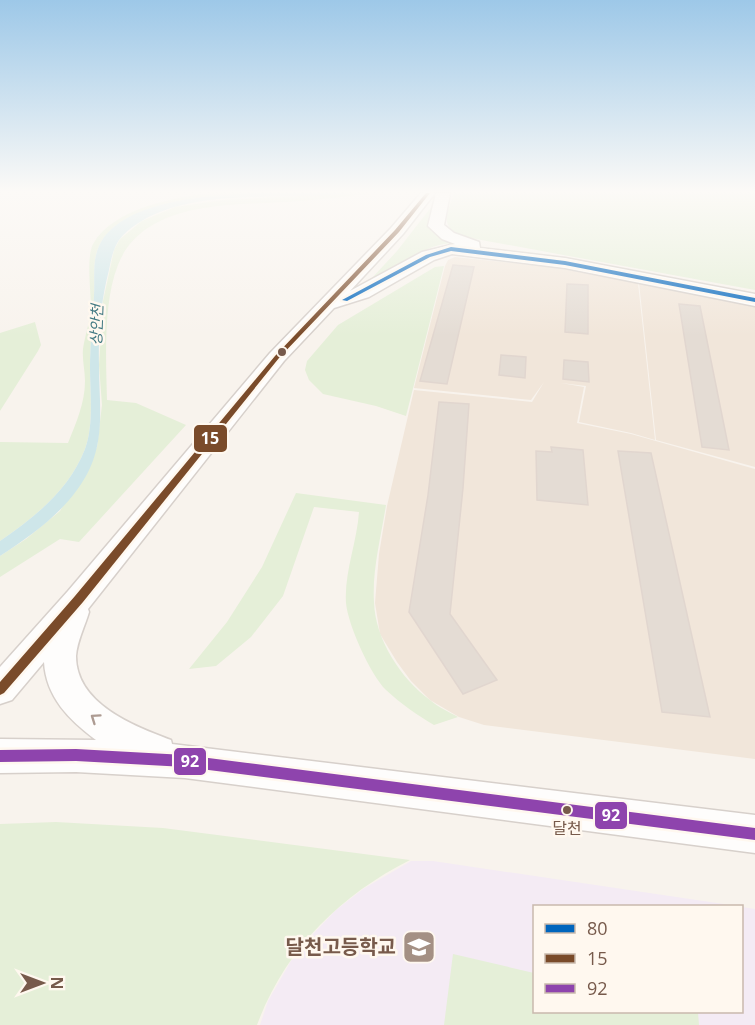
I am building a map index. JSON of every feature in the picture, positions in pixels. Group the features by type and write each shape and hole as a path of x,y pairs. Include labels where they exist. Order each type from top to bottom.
{"street":[{"path":"0,690 79,599 277,357 387,241"},
{"path":"460,241 497,254"},
{"path":"323,307 362,293 438,252 457,249 576,265 755,300"},
{"path":"79,599 60,657 63,683 72,698 85,711 128,739 185,761"},
{"path":"6,759 125,756 185,761 755,834"}],"shaded area":[{"path":"455,257 552,267 638,283 655,440 631,433 579,422 586,386 561,383 584,387 577,423 631,434 755,469 755,759 484,725 459,717 430,700 411,681 380,634 375,603 379,554 387,506 414,390 532,402 544,382 531,400 414,388 445,266 448,260"},
{"path":"639,283 755,307 755,467 656,440"},
{"name":"달천고등학교","path":"411,861 433,861 730,905 533,905 533,1013 743,1013 743,907 755,909 755,1025 260,1025 268,1001 291,961 336,910 363,889"}],"green space":[{"path":"95,241 103,241 95,258 90,359 91,419 85,449 70,477 50,501 0,541 0,442 68,443 80,413 85,389 83,349 91,308 89,266"},
{"path":"119,241 134,241 118,265 110,296 106,331 107,400 136,403 186,425 79,542 60,539 0,577 0,556 26,539 60,511 97,447 102,405 99,365 103,301 114,250"},
{"path":"405,241 455,241 457,243 423,251 372,278"},
{"path":"486,241 755,241 755,290"},
{"path":"444,266 406,416 376,406 323,394 309,380 305,370 307,361 338,325 435,267"},
{"path":"35,322 41,345 0,411 0,333"},
{"path":"296,493 386,505 374,578 374,602 379,630 392,657 409,681 433,703 458,717 434,725 409,709 380,683 361,649 346,603 347,580 359,512 314,507 283,596 251,637 216,666 189,669 227,622 262,567"},
{"path":"56,822 163,828 410,860 360,890 317,928 283,973 257,1025 0,1025 0,824"},
{"path":"453,954 533,973 533,1013 698,1013 699,1025 444,1025"}],"water":[{"name":"상안천","path":"103,241 119,241 112,255 102,305 99,341 99,430 95,456 82,482 63,507 39,528 0,556 0,541 50,501 70,477 85,449 91,419 90,359 94,270 99,246"}],"building":[{"path":"453,265 474,267 447,384 420,381"},
{"path":"567,284 588,285 588,334 565,332"},
{"path":"679,304 700,306 729,450 702,447"},
{"path":"501,355 526,357 525,378 499,375"},
{"path":"564,360 588,362 589,382 563,379"},
{"path":"439,402 469,404 450,614 497,680 463,694 409,612 428,495"},
{"path":"551,447 583,450 588,505 537,500 536,451 552,452"},
{"path":"618,451 651,453 710,717 662,712"}],"transit line":[{"name":"15","path":"0,690 79,599 277,357 388,241"},
{"name":"80","path":"345,300 428,256 451,249 565,263 755,300"},
{"name":"92","path":"0,756 76,755 185,761 755,834"}],"place":[{"name":"달천","path":"567,810"},
{"name":"달천고등학교","path":"419,947"}]}
